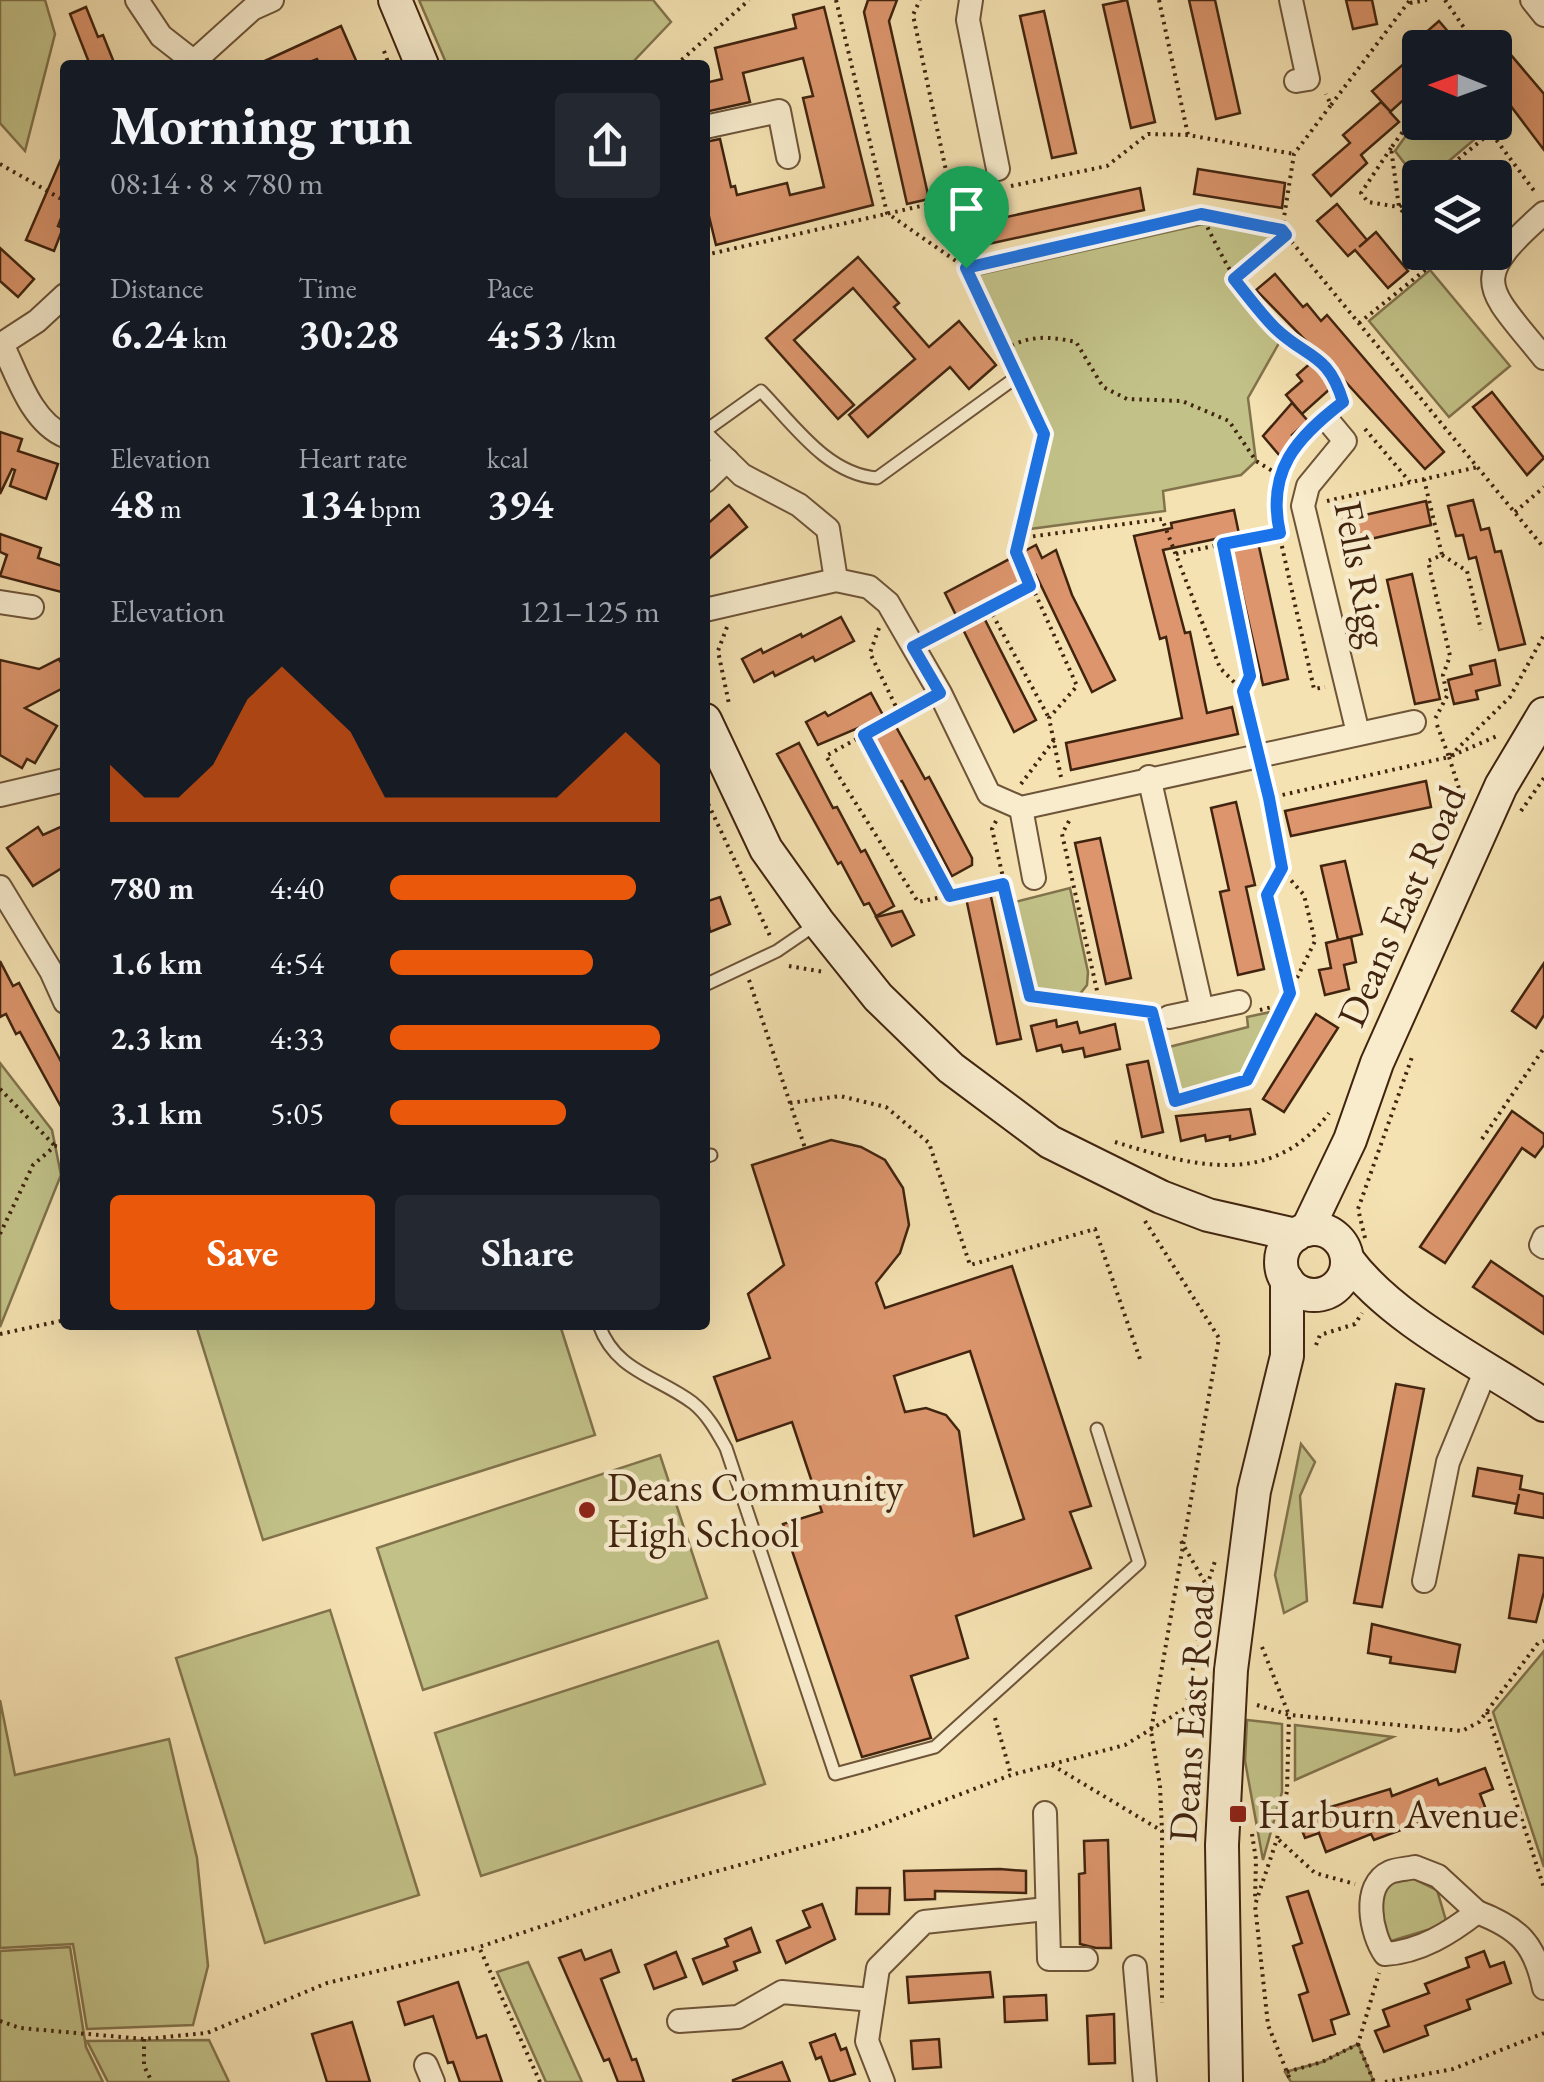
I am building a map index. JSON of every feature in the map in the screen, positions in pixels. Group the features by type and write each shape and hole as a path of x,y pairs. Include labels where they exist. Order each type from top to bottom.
{"street":[{"path":"138,0 161,36 189,60"},
{"path":"195,60 252,8 272,0"},
{"path":"395,0 420,60"},
{"path":"971,0 968,20 998,169"},
{"path":"1291,0 1302,80"},
{"path":"1532,0 1544,15"},
{"path":"710,126 779,111 788,157"},
{"path":"1512,242 1544,212"},
{"path":"1493,270 1495,298 1544,358"},
{"path":"60,300 38,321 1,344 34,407 44,422 60,433"},
{"name":"Fells Rigg","path":"1338,426 1360,460"},
{"name":"Fells Rigg","path":"1338,426 1308,486 1303,506 1358,733"},
{"path":"710,445 742,475 799,505 828,529 836,580"},
{"path":"710,476 726,460"},
{"path":"710,609 836,580 869,587 888,603 940,693 989,794 1014,805 1424,720"},
{"path":"0,602 32,607"},
{"path":"717,714 766,849 878,998 951,1068 1050,1142 1161,1197 1293,1252 1307,1294 1325,1292 1384,1305"},
{"name":"Deans East Road","path":"1301,1353 1293,1252 1350,1140 1377,1063 1501,786 1542,718"},
{"path":"1149,778 1202,1010"},
{"path":"0,795 60,781"},
{"path":"1014,805 1034,878"},
{"path":"0,888 58,968"},
{"path":"1169,1017 1239,1002"},
{"name":"Deans East Road","path":"1350,1140 1351,1251"},
{"path":"1293,1252 1319,1230 1351,1251 1363,1281 1384,1305 1544,1406"},
{"path":"1544,1238 1544,1247"},
{"path":"1325,1292 1343,1276 1351,1251"},
{"name":"Deans East Road","path":"1226,2082 1222,1845 1230,1670 1254,1491 1325,1292"},
{"path":"1424,1581 1448,1462 1486,1367"},
{"path":"1045,1813 1049,1959 1086,1960"},
{"path":"1477,1912 1450,1933 1402,1953 1384,1954 1374,1939 1374,1889 1387,1873 1415,1867 1438,1876 1477,1912 1510,1924 1538,1959 1544,1988"},
{"path":"883,2082 867,2041 878,1968 924,1922 1046,1909"},
{"path":"1136,1967 1145,2082"},
{"path":"679,2021 738,2016 782,1992 873,2000"}],"lane":[{"path":"710,427 761,391 834,465 854,476 877,478 1018,376"},
{"path":"710,982 777,950 818,922"},
{"path":"602,1330 615,1357 694,1404 726,1448 834,1774 935,1747 1139,1563 1097,1429"}],"path":[{"path":"682,60 749,0"},
{"path":"836,0 887,213 966,268 1201,214 1284,232 1544,548"},
{"path":"920,0 913,15 966,268 1044,434 1016,552 1077,686 1049,718"},
{"path":"1159,0 1188,135"},
{"path":"1234,279 1284,232 1294,154 1378,38 1410,2 1427,0"},
{"path":"1445,0 1465,30"},
{"path":"1302,80 1323,89 1331,105"},
{"path":"1402,133 1361,192 1368,202 1402,205"},
{"path":"710,253 1108,166 1148,134 1188,135 1294,154"},
{"path":"1457,160 1482,140"},
{"path":"1494,140 1544,204"},
{"path":"1391,148 1402,211"},
{"path":"1,168 60,198"},
{"path":"1201,214 1234,279 1277,330 1315,354 1336,378 1343,402 1338,426 1279,474 1274,497 1314,689 1346,683"},
{"path":"1359,323 1421,270"},
{"path":"1005,349 1023,339 1048,336 1076,342 1103,387 1127,398 1182,402 1230,422 1256,461 1279,474"},
{"path":"1338,426 1410,482"},
{"path":"1303,506 1478,467"},
{"path":"1424,479 1442,555 1467,571 1482,630"},
{"path":"1515,512 1544,487"},
{"path":"1021,538 1162,519 1220,668 1243,691 1260,754 1282,868 1304,894 1315,941 1247,1080 1175,1101 1152,1012 1030,996 992,828 1014,805 1054,740"},
{"path":"1176,554 1280,533"},
{"path":"1223,544 1250,676 1243,691"},
{"path":"1442,555 1428,561 1450,656 1443,676 1447,696 1424,720 1449,756 1466,812 1476,796"},
{"path":"913,647 1030,586"},
{"path":"717,714 718,651 736,602"},
{"path":"888,603 870,653 900,715"},
{"path":"989,608 1049,718 1070,826 1062,834 1100,1006"},
{"path":"1449,756 1510,697 1544,635"},
{"path":"940,693 826,756 918,902 1034,878"},
{"path":"1269,798 1449,756 1542,718"},
{"path":"864,735 950,896"},
{"path":"1514,822 1544,778"},
{"path":"710,808 785,965 824,972"},
{"path":"1282,868 1267,895 1290,993"},
{"path":"744,966 805,1148"},
{"path":"1482,1139 1544,1048"},
{"path":"1351,1251 1358,1209 1413,1054"},
{"path":"0,1089 60,1147"},
{"path":"790,1103 840,1096 886,1107 929,1142 970,1266 1095,1228 1140,1359"},
{"path":"1109,1140 1180,1162 1230,1165 1270,1161 1306,1141 1335,1100"},
{"path":"0,1234 33,1165 55,1146"},
{"path":"1140,1213 1219,1338 1150,1732 1160,1786 1162,2006"},
{"path":"1301,1353 1320,1334 1355,1324 1384,1305"},
{"path":"0,1334 60,1321"},
{"path":"1181,1541 1207,1586 1187,1705"},
{"path":"1257,1635 1289,1715 1287,1792 1278,1839 1255,1905 1268,2025 1291,2082"},
{"path":"1247,1703 1289,1715 1462,1731 1478,1722 1538,1643 1544,1641"},
{"path":"989,1698 1012,1776"},
{"path":"0,2021 20,2028 144,2039 208,2033 328,1984 478,1947 666,1886 866,1830 1012,1776 1125,1745 1187,1705 1199,1699 1209,1701"},
{"path":"1486,1711 1544,1888"},
{"path":"1052,1765 1162,1832"},
{"path":"1278,1839 1315,1873 1374,1889"},
{"path":"478,1947 540,2082"},
{"path":"1374,2082 1358,2044 1384,1954"},
{"path":"1385,2082 1452,2069 1544,2032"},
{"path":"144,2039 144,2066 152,2082"},
{"path":"1285,2072 1322,2062 1358,2044"}],"green space":[{"path":"0,0 45,0 55,34 25,151 0,123"},
{"path":"419,0 653,0 671,22 635,60 445,60"},
{"path":"1403,140 1474,140 1450,160 1402,160 1395,151"},
{"path":"1212,222 1279,237 1237,273 1279,343 1248,398 1256,461 1241,475 1163,491 1165,511 1030,529 1050,430 977,275"},
{"path":"1430,270 1510,366 1449,417 1369,321"},
{"path":"1070,888 1088,972 1087,985 1076,999 1032,994 1011,903"},
{"path":"1275,1011 1240,1079 1177,1097 1165,1048 1248,1027 1247,1017"},
{"path":"0,1063 52,1130 60,1177 0,1327"},
{"path":"198,1330 562,1330 595,1435 263,1540"},
{"path":"1301,1444 1315,1462 1300,1496 1307,1601 1284,1613 1275,1575"},
{"path":"660,1455 707,1598 423,1690 377,1548"},
{"path":"330,1610 419,1895 265,1943 176,1658"},
{"path":"718,1641 765,1784 481,1876 435,1733"},
{"path":"1544,1651 1544,1867 1493,1712"},
{"path":"0,1700 15,1775 169,1739 197,1858 208,1966 193,2025 87,2029 73,1944 0,1948"},
{"path":"1247,1720 1282,1724 1282,1792 1263,1860 1245,1761"},
{"path":"1295,1725 1393,1737 1295,1780"},
{"path":"1412,1878 1437,1890 1447,1924 1391,1941 1381,1919 1384,1893 1395,1881"},
{"path":"70,1947 86,2047 103,2082 0,2082 0,1951"},
{"path":"528,1962 582,2082 546,2082 497,1972"},
{"path":"209,2040 229,2082 108,2082 87,2041"},
{"path":"1358,2044 1374,2082 1291,2082 1285,2072 1322,2062"}],"building":[{"path":"868,0 897,0 889,21 929,199 907,204 864,12"},
{"path":"1127,0 1155,122 1131,128 1103,5"},
{"path":"1189,0 1215,0 1240,113 1216,119"},
{"path":"1346,0 1372,0 1377,24 1353,29"},
{"path":"86,7 113,60 88,60 70,14"},
{"path":"824,7 873,205 716,245 710,220 710,141 720,139 731,187 735,186 737,195 787,183 790,195 824,187 803,98 813,96 803,58 743,73 750,102 710,111 710,82 722,79 715,48 796,28 793,15"},
{"path":"1044,11 1076,153 1052,158 1020,16"},
{"path":"1439,21 1447,30 1429,30"},
{"path":"341,26 356,60 317,59 267,60"},
{"path":"1512,56 1544,94 1544,150 1512,108"},
{"path":"1402,65 1402,101 1390,112 1399,122 1361,155 1367,163 1331,196 1313,175 1350,143 1343,135 1381,102 1390,111 1372,91"},
{"path":"60,162 60,236 54,251 26,240"},
{"path":"1198,169 1285,183 1282,208 1194,194"},
{"path":"1140,188 1144,210 979,246 974,224"},
{"path":"1337,204 1367,240 1376,232 1402,264 1402,270 1408,271 1388,288 1355,250 1348,256 1317,221"},
{"path":"0,248 34,279 18,297 0,281"},
{"path":"858,257 899,303 894,307 929,347 959,321 996,365 969,389 950,367 868,437 849,415 915,359 853,288 794,340 854,405 838,419 766,338"},
{"path":"1275,274 1303,307 1307,304 1321,321 1327,315 1444,452 1425,469 1342,378 1302,414 1286,395 1302,381 1297,375 1320,355 1256,290"},
{"path":"1492,392 1544,458 1527,475 1473,407"},
{"path":"1292,403 1308,421 1292,435 1298,441 1280,456 1263,436"},
{"path":"0,432 22,439 18,451 58,464 46,499 10,486 15,470 12,469 0,494"},
{"path":"1473,500 1481,530 1489,528 1495,552 1501,551 1525,644 1499,650 1476,557 1469,559 1463,535 1456,536 1448,506"},
{"path":"1426,501 1431,525 1349,544 1343,520"},
{"path":"729,505 747,527 710,558 710,522"},
{"path":"1234,510 1239,534 1163,550 1185,633 1190,632 1207,713 1232,707 1238,734 1071,770 1066,743 1182,718 1166,637 1160,639 1134,536 1172,528 1171,523"},
{"path":"0,534 41,548 38,558 60,565 60,592 0,576 7,555 0,552"},
{"path":"1258,542 1288,679 1263,685 1232,548"},
{"path":"1036,545 1042,558 1056,550 1072,595 1115,680 1092,692 1036,575 978,606 1036,720 1014,732 945,593"},
{"path":"1412,574 1440,699 1415,704 1387,580"},
{"path":"841,617 854,641 815,661 813,657 754,682 742,659 801,634 802,637"},
{"path":"59,659 60,690 25,708 57,726 35,763 27,759 22,768 0,755 0,660 39,669"},
{"path":"1495,660 1500,685 1476,691 1478,699 1454,704 1448,680 1472,674 1470,666"},
{"path":"871,693 890,728 895,725 925,779 929,777 972,858 972,865 952,876 902,781 897,783 865,725 818,745 806,722 825,712 828,716"},
{"path":"799,743 833,808 837,807 861,852 865,850 894,906 876,916 869,903 864,905 841,862 838,864 777,754"},
{"path":"1426,781 1431,807 1291,836 1285,811"},
{"path":"1236,802 1255,885 1246,887 1264,969 1238,975 1220,892 1229,890 1211,808"},
{"path":"38,827 43,835 60,827 60,869 33,886 7,848"},
{"path":"1100,838 1131,978 1106,984 1075,843"},
{"path":"1345,861 1362,934 1338,940 1321,866"},
{"path":"990,892 1021,1039 997,1044 966,898"},
{"path":"720,897 730,924 710,932 710,900"},
{"path":"902,911 914,935 892,946 876,917"},
{"path":"1351,937 1356,962 1344,965 1349,989 1325,995 1319,970 1331,968 1326,943"},
{"path":"0,961 13,986 19,983 60,1060 60,1105 20,1032 16,1034 6,1014 0,1017"},
{"path":"1544,963 1544,1015 1536,1028 1512,1011"},
{"path":"1316,1014 1338,1028 1284,1112 1263,1099"},
{"path":"1056,1020 1057,1027 1077,1022 1080,1033 1115,1024 1120,1049 1085,1057 1083,1048 1063,1052 1061,1045 1037,1051 1031,1026"},
{"path":"1148,1061 1163,1132 1142,1137 1127,1065"},
{"path":"1250,1109 1255,1134 1206,1141 1205,1135 1181,1141 1176,1116"},
{"path":"1512,1111 1544,1134 1544,1145 1535,1157 1522,1148 1445,1263 1420,1247"},
{"path":"831,1140 861,1147 885,1160 903,1188 909,1225 900,1253 876,1283 885,1308 1012,1266 1091,1506 1070,1512 1091,1568 956,1616 968,1658 911,1676 931,1738 862,1757 783,1524 822,1512 792,1422 737,1441 714,1377 770,1358 748,1294 784,1265 752,1165","holes":["970,1351 1024,1519 974,1536 959,1431 946,1415 926,1408 905,1412 894,1376"]},
{"path":"1491,1261 1544,1297 1544,1334 1473,1287"},
{"path":"1396,1384 1424,1389 1382,1607 1354,1603"},
{"path":"1478,1468 1522,1476 1520,1489 1544,1494 1544,1518 1515,1513 1517,1504 1473,1496"},
{"path":"1519,1555 1544,1558 1544,1592 1536,1622 1509,1618"},
{"path":"1372,1624 1460,1645 1455,1672 1390,1663 1391,1657 1368,1653"},
{"path":"1485,1768 1493,1789 1480,1794 1487,1812 1469,1819 1466,1812 1419,1830 1417,1824 1374,1840 1371,1834 1326,1852 1319,1833 1305,1838 1297,1817 1390,1789 1392,1796 1437,1779 1439,1785"},
{"path":"1108,1840 1111,1948 1096,1948 1080,1944 1079,1874 1085,1873 1084,1841"},
{"path":"904,1871 1026,1871 1026,1893 935,1891 935,1899 905,1900"},
{"path":"857,1888 890,1888 889,1914 856,1914"},
{"path":"1308,1891 1349,2014 1331,2020 1335,2034 1313,2041 1299,1995 1308,1992 1293,1946 1302,1943 1287,1897"},
{"path":"822,1904 835,1939 786,1963 777,1941 810,1927 803,1911"},
{"path":"751,1928 760,1952 734,1962 737,1970 703,1984 693,1959 728,1946 725,1939"},
{"path":"581,1950 585,1960 611,1950 619,1972 601,1979 644,2082 618,2082 609,2059 604,2061 559,1958"},
{"path":"1484,1951 1490,1967 1504,1962 1511,1983 1467,2000 1470,2009 1425,2026 1428,2035 1384,2052 1375,2031 1389,2026 1383,2010 1429,1993 1425,1984 1469,1967 1466,1958"},
{"path":"676,1952 686,1977 654,1989 645,1965"},
{"path":"990,1972 993,1997 909,2003 907,1977"},
{"path":"458,1982 477,2038 486,2035 502,2082 460,2082 453,2062 448,2063 433,2016 405,2025 398,2002"},
{"path":"1046,1995 1047,2020 1005,2022 1004,1997"},
{"path":"1114,2014 1115,2063 1089,2064 1087,2016"},
{"path":"352,2022 370,2082 327,2082 312,2034"},
{"path":"835,2034 841,2050 846,2048 855,2074 830,2082 821,2057 816,2059 810,2043"},
{"path":"939,2039 941,2067 913,2069 911,2041"},
{"path":"782,2062 790,2082 733,2082 733,2080"}],"place":[{"name":"Deans Community High School","path":"587,1510"},
{"name":"Harburn Avenue","path":"1238,1814"}],"route":[{"path":"1201,214 1282,230 1286,235 1234,279 1277,330 1315,354 1336,378 1343,402 1303,438 1279,474 1274,511 1280,533 1223,544 1250,676 1243,691 1260,754 1282,868 1267,895 1290,993 1247,1080 1175,1101 1152,1012 1030,996 1003,884 950,896 864,735 940,693 913,647 1030,586 1016,552 1044,434 966,268 1201,214"}]}
